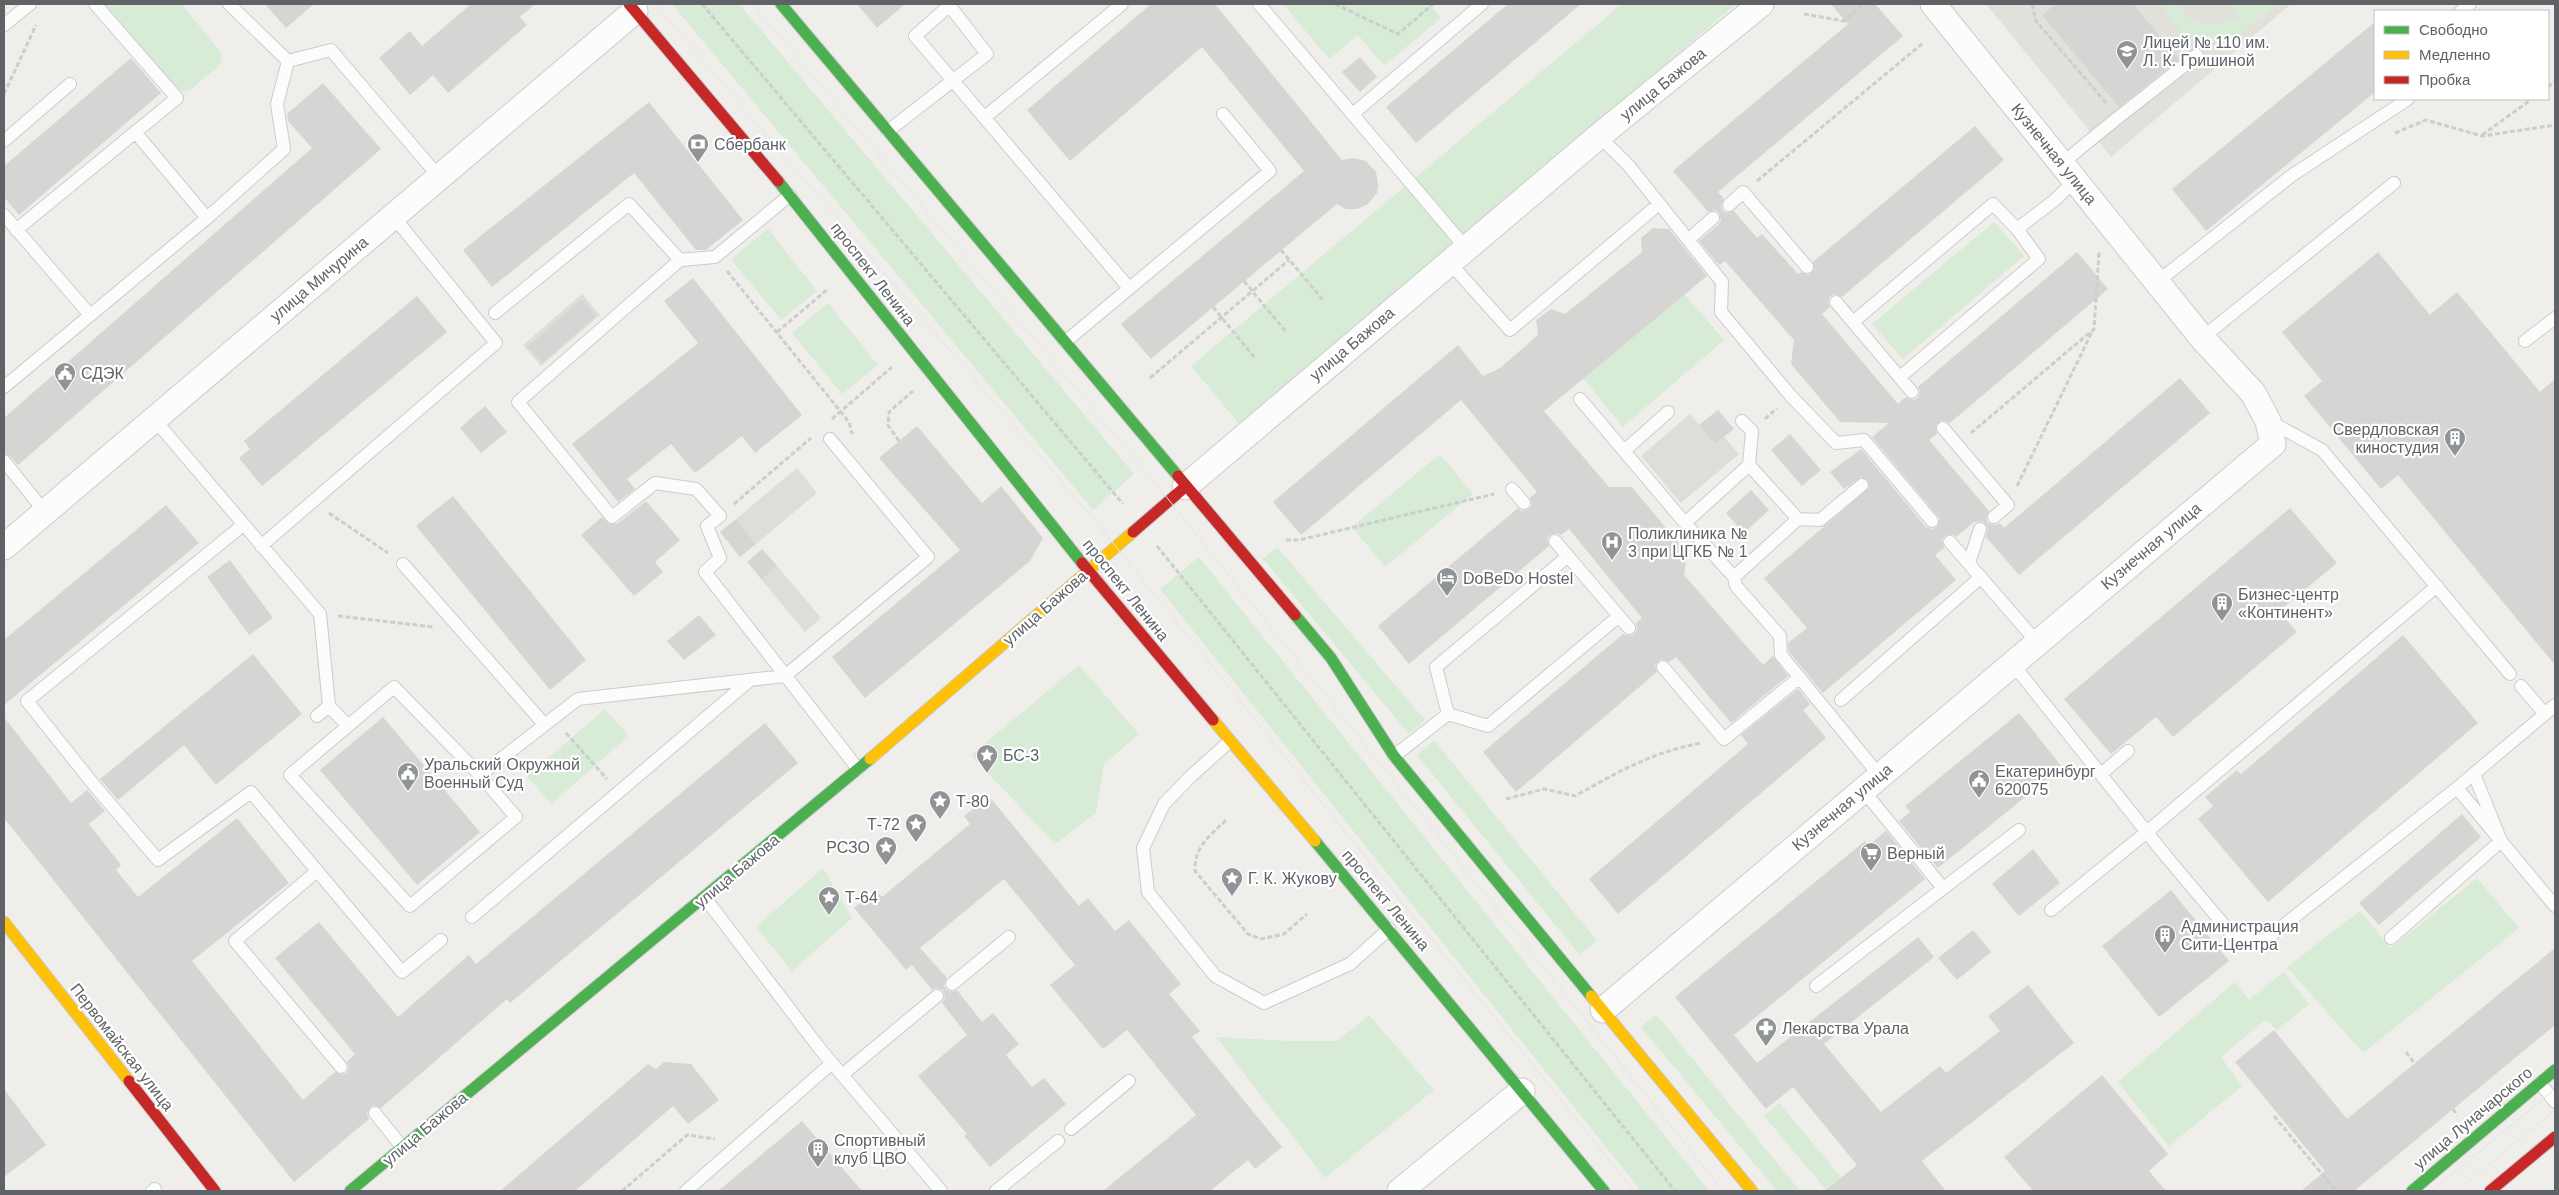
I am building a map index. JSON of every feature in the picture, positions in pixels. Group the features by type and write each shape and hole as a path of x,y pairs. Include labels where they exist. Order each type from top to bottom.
{"main road":[{"path":"781,4 1331,658 1394,756 1752,1191"},
{"name":"проспект Ленина","path":"632,7 790,195 1088,570 1389,929 1604,1191"},
{"name":"улица Бажова","path":"350,1191 858,769 1185,486"},
{"name":"Первомайская улица","path":"4,922 215,1191"},
{"name":"улица Луначарского","path":"2412,1191 2555,1070"},
{"path":"2490,1191 2555,1137"}],"street":[{"name":"улица Бажова","path":"1185,486 1599,136 1761,4"},
{"name":"Кузнечная улица","path":"1603,1010 2273,444 2268,421 2253,394 2202,338 1933,4"},
{"name":"улица Мичурина","path":"4,547 439,177 632,7"},
{"path":"1400,1191 1522,1091"}],"lane":[{"path":"4,26 30,4"},
{"path":"16,230 177,98 95,4"},
{"path":"229,4 288,61"},
{"path":"985,117 1122,4"},
{"path":"1259,4 1354,113 1458,255 1510,330 1660,204"},
{"path":"1354,113 1482,4"},
{"path":"888,131 953,80 987,54 950,5 915,36 953,80 985,117 1129,288"},
{"path":"288,61 331,50 439,177"},
{"path":"2017,229 2055,200 2069,172 2094,136 2119,119 2197,55"},
{"path":"4,387 207,218 284,149 277,104 288,61"},
{"path":"4,141 70,84"},
{"path":"2157,282 2291,176 2406,100"},
{"path":"1065,342 1270,171 1223,114"},
{"path":"135,132 207,218"},
{"path":"1599,136 1628,166 1722,282 1722,312 1790,395 1836,443 1864,440 1932,522"},
{"path":"2202,338 2394,183"},
{"path":"1729,205 1743,192 1806,267"},
{"path":"790,195 715,257 680,260 518,402 612,517 655,483 696,489 720,516 708,526 720,558 705,572 858,769"},
{"path":"496,313 629,204 680,260"},
{"path":"1853,322 1994,204 2017,229 2039,259 1900,377"},
{"path":"4,215 90,315"},
{"path":"262,546 496,343 393,216"},
{"path":"1689,239 1713,218"},
{"path":"1836,302 1912,392"},
{"path":"2525,341 2555,318"},
{"path":"1580,399 1685,523 1734,577 1736,586 1780,636 1781,655 1799,678 1943,888"},
{"path":"1624,451 1668,412"},
{"path":"154,419 320,614 330,706 348,726"},
{"path":"1685,523 1749,465 1752,431 1742,421"},
{"path":"2268,421 2322,450 2510,674"},
{"path":"1943,428 2008,505 1994,517"},
{"path":"480,775 578,699 785,676 928,556 830,439"},
{"path":"4,461 45,512"},
{"path":"1749,465 1798,518 1820,520 1862,485"},
{"path":"1512,490 1524,503"},
{"path":"1734,577 1798,518"},
{"path":"243,525 27,701 94,785 158,860 251,792 402,972 441,940"},
{"path":"1969,563 1980,529"},
{"path":"1555,541 1629,628"},
{"path":"1950,542 2037,642"},
{"path":"1448,714 1436,667 1568,556"},
{"path":"403,564 462,631 548,721"},
{"path":"1842,700 1981,577"},
{"path":"2051,910 2148,831 2437,586"},
{"path":"1448,714 1488,726 1619,616"},
{"path":"2012,663 2148,831 2165,855 2234,937 2269,936 2457,788 2555,706"},
{"path":"1663,668 1724,738 1799,678"},
{"path":"472,917 749,681"},
{"path":"2521,686 2545,714"},
{"path":"394,687 480,775 516,817 410,906 290,775 394,687"},
{"path":"317,716 330,706"},
{"path":"1394,756 1448,714"},
{"path":"1230,741 1190,777 1164,804 1143,848 1148,892 1215,976 1264,1003 1350,964 1389,929"},
{"path":"2101,774 2128,750"},
{"path":"2474,774 2501,841"},
{"path":"2457,788 2555,906"},
{"path":"1816,986 2019,830"},
{"path":"2391,938 2501,841"},
{"path":"317,870 234,941 341,1067"},
{"path":"705,898 832,1063 941,1191"},
{"path":"952,984 1009,937"},
{"path":"842,1074 937,996"},
{"path":"686,1191 832,1063"},
{"path":"1071,1129 1129,1081"},
{"path":"2540,1083 2555,1102"},
{"path":"375,1114 402,1147"},
{"path":"996,1191 1058,1141"}],"path":[{"path":"702,4 1125,506"},
{"path":"1335,4 1398,34 1433,4"},
{"path":"1804,14 1844,21 1864,4"},
{"path":"2032,4 2036,21 2119,119"},
{"path":"4,94 37,22"},
{"path":"1743,192 1923,43"},
{"path":"2482,136 2531,100"},
{"path":"2390,135 2426,120 2482,136 2555,125"},
{"path":"1281,250 1323,300"},
{"path":"2008,505 2094,329 2099,252"},
{"path":"715,257 849,422 860,474"},
{"path":"1150,378 1289,260"},
{"path":"1244,281 1286,332"},
{"path":"777,332 828,289"},
{"path":"1213,307 1255,358"},
{"path":"1958,445 2094,329"},
{"path":"826,425 892,367"},
{"path":"899,441 888,425 888,412 914,391"},
{"path":"1752,431 1790,395"},
{"path":"720,516 818,432"},
{"path":"1286,540 1299,540 1512,490"},
{"path":"312,502 403,564"},
{"path":"1152,539 1675,1191"},
{"path":"320,614 462,631"},
{"path":"548,721 618,793"},
{"path":"1506,799 1544,790 1575,796 1643,759 1676,748 1724,738"},
{"path":"1226,820 1204,841 1195,858 1195,871 1248,934 1261,939 1284,934 1306,914"},
{"path":"2406,1052 2415,1064"},
{"path":"2453,1109 2457,1116"},
{"path":"2274,1116 2336,1191"},
{"path":"622,1191 687,1135 714,1140 721,1134"}],"shaded area":[{"name":"Лицей № 110 им. Л. К. Гришиной","path":"1986,4 2291,4 2111,157"},
{"path":"582,294 600,315 541,366 523,345"},
{"path":"1690,414 1715,444 1724,437 1739,454 1681,503 1641,456"},
{"path":"797,468 817,493 756,544 736,519"},
{"path":"772,560 821,618 805,632 756,573"}],"green space":[{"path":"105,4 181,4 220,51 222,59 219,66 190,90 182,91 175,89"},
{"path":"672,4 739,4 1134,474 1093,510"},
{"path":"1283,4 1429,4 1441,18 1384,66 1358,35 1329,59"},
{"path":"1622,4 1736,4 1241,426 1191,366"},
{"path":"2162,4 2180,4 2191,19 2207,24 2216,24 2241,16 2231,4 2279,4 2232,37 2216,42 2202,42 2188,37 2174,24"},
{"path":"1994,222 2024,256 1903,359 1872,324"},
{"path":"768,229 817,291 781,320 731,259"},
{"path":"1684,294 1724,340 1623,427 1583,378"},
{"path":"828,303 878,365 842,394 792,333"},
{"path":"1440,454 1473,494 1385,567 1352,527"},
{"path":"1277,547 1425,720 1409,734 1263,559"},
{"path":"1199,557 1709,1191 1641,1191 1160,589"},
{"path":"1079,665 1139,734 1104,764 1096,813 1055,844 971,755"},
{"path":"605,709 629,736 551,804 527,776"},
{"path":"1434,740 1597,941 1579,954 1417,755"},
{"path":"823,868 852,918 792,971 756,927"},
{"path":"2477,878 2519,928 2363,1053 2287,967 2360,911 2391,948"},
{"path":"2284,972 2309,1004 2277,1030 2265,1020 2221,1057 2242,1086 2169,1146 2118,1082 2235,982 2249,1000"},
{"path":"1656,1014 1800,1191 1777,1191 1641,1027"},
{"path":"1369,1015 1434,1090 1325,1178 1216,1037 1288,1041 1337,1041"},
{"path":"1779,1103 1853,1191 1827,1191 1764,1116"}],"building":[{"path":"265,4 314,4 286,28"},
{"path":"471,4 535,4 520,17 527,25 448,93 433,75 410,95 379,58 410,31 422,46"},
{"path":"857,4 905,4 877,28"},
{"path":"1151,4 1215,4 1342,160 1353,158 1366,161 1376,172 1378,184 1377,193 1368,204 1357,209 1346,209 1337,204 1151,359 1121,324 1304,171 1202,47 1070,161 1027,110"},
{"path":"1508,4 1581,4 1416,143 1386,107"},
{"path":"1831,4 1875,4 1903,36 1718,192 1724,199 1721,206 1723,211 1727,213 1734,211 1757,238 1762,234 1798,274 1801,272 1808,275 1814,270 1813,262 1975,126 2004,160 1842,297 1835,294 1830,296 1828,303 1830,307 1822,314 1898,404 1906,397 1913,400 1918,398 1920,391 1918,387 2077,252 2108,289 1950,423 1942,420 1936,425 1937,434 1929,440 1989,511 1986,518 1988,523 1995,525 2000,523 2004,528 2180,378 2210,413 2019,575 1986,537 1988,528 1983,521 1974,522 1956,537 1952,534 1945,536 1942,540 1944,548 1935,555 1956,580 1823,693 1789,652 1788,643 1807,628 1764,578 1869,488 1868,480 1861,477 1844,489 1830,472 1861,449 1926,527 1933,529 1937,527 1940,519 1872,437 1889,423 1840,422 1791,364 1794,340 1725,261 1719,265 1699,241 1718,225 1721,220 1719,213 1715,210 1708,212 1673,171 1848,24"},
{"path":"2056,4 2133,4 2179,59 2119,107 2042,15"},
{"path":"2374,23 2374,93 2206,231 2172,189"},
{"path":"1360,57 1377,77 1360,92 1342,72"},
{"path":"131,58 161,93 19,215 4,197 4,166"},
{"path":"323,83 381,149 18,465 10,456 4,453 4,418 312,148 288,121 287,114"},
{"path":"649,102 743,220 706,250 696,250 634,173 492,287 463,250"},
{"path":"1653,228 1669,229 1707,276 1544,411 1609,487 1632,487 1687,553 1684,575 1763,665 1773,656 1788,676 1731,723 1676,657 1669,662 1661,659 1655,665 1657,672 1516,792 1483,752 1623,634 1630,636 1634,634 1637,630 1636,623 1642,618 1569,529 1561,535 1557,533 1550,535 1547,539 1549,546 1409,664 1378,626 1518,508 1522,511 1529,509 1532,505 1530,498 1537,492 1461,400 1301,535 1273,502 1458,345 1483,376 1500,368 1538,335 1536,320 1551,309 1565,314 1642,252 1641,238"},
{"name":"Свердловская киностудия","path":"2378,252 2430,315 2457,292 2540,392 2555,379 2555,665 2398,475 2381,489 2304,396 2322,381 2282,332"},
{"path":"693,278 802,415 755,453 742,436 695,473 671,444 627,479 635,489 618,502 572,444 698,343 664,301"},
{"path":"417,296 447,332 262,486 239,458 250,449 244,441"},
{"path":"582,299 596,316 542,363 527,347"},
{"path":"485,406 507,432 481,453 460,428"},
{"path":"1718,410 1734,429 1715,444 1699,425"},
{"path":"917,426 982,503 1001,486 1043,538 1030,561 865,698 832,657 960,550 879,458"},
{"path":"1790,434 1821,470 1802,486 1771,450"},
{"path":"1751,490 1769,510 1744,533 1726,513"},
{"path":"453,496 586,660 550,690 416,526"},
{"path":"646,501 680,540 655,562 663,572 634,596 581,535 602,517 609,524 617,524"},
{"path":"166,505 199,543 4,705 4,640"},
{"name":"Бизнес-центр «Континент»","path":"2290,508 2337,563 2279,611 2297,632 2173,737 2156,717 2111,754 2064,699"},
{"path":"736,519 756,544 740,557 720,532"},
{"path":"762,549 777,566 762,579 747,562"},
{"path":"230,560 273,618 249,635 207,577"},
{"path":"699,615 716,635 684,660 667,641"},
{"path":"2403,635 2478,723 2268,902 2198,819 2213,806 2205,797 2237,770 2241,774"},
{"path":"253,654 302,714 216,785 184,745 118,800 100,779"},
{"path":"1798,689 1810,704 1803,710 1826,738 1618,914 1589,879 1748,744 1741,735"},
{"path":"2019,713 2062,767 1938,868 1899,821 1910,812 1905,806"},
{"path":"4,717 71,803 87,790 105,811 89,824 121,865 116,870 138,897 237,818 289,883 192,961 303,1100 335,1072 342,1075 347,1073 349,1066 347,1062 355,1054 275,958 319,922 398,1017 469,955 476,964 765,723 798,763 510,1003 507,999 381,1108 374,1105 370,1107 367,1114 369,1119 294,1182 4,818"},
{"path":"383,717 480,832 417,885 320,770"},
{"path":"989,796 1079,906 1088,898 1115,931 1129,920 1181,984 1169,994 1200,1031 1192,1037 1282,1147 1255,1169 1248,1160 1210,1191 1103,1191 1196,1115 1127,1030 1103,1049 1050,985 1075,965 1004,879 920,948 947,978 944,985 946,990 953,992 957,990 982,1022 993,1013 1019,1044 1006,1055 1032,1087 1044,1078 1066,1104 990,1167 964,1136 967,1134 918,1076 967,1035 942,1003 945,998 943,990 936,988 932,990 912,965 906,970 854,908 876,890 882,897 970,824 964,816"},
{"path":"2462,814 2481,837 2379,925 2359,903"},
{"path":"1886,831 1925,879 1734,1035 1757,1063 1918,937 1934,957 1824,1044 1881,1112 1940,1066 1946,1073 2000,1031 1988,1016 2028,985 2074,1043 1922,1161 1946,1191 1825,1191 1857,1165 1793,1087 1766,1109 1675,997 1865,841 1869,845"},
{"path":"2033,849 2060,883 2019,916 1992,884"},
{"name":"Администрация Сити-Центра","path":"2171,890 2229,961 2159,1017 2102,946"},
{"path":"1973,930 1991,952 1957,980 1938,958"},
{"path":"2555,948 2555,1025 2354,1191 2301,1191 2325,1171 2235,1062 2274,1030 2347,1119"},
{"path":"664,1062 691,1064 719,1100 688,1124 673,1106 575,1191 500,1191 648,1064 656,1069"},
{"path":"2102,1075 2168,1154 2149,1171 2166,1191 2033,1191 2004,1157"},
{"path":"4,1089 46,1145 4,1177"},
{"path":"802,1121 862,1191 718,1191"}],"tram line":[{"path":"655,4 1096,522 1634,1191"},
{"path":"752,4 1152,479 1723,1191"},
{"path":"2432,1191 2555,1089"},
{"path":"2457,1191 2555,1110"}],"traffic: fast":[{"path":"781,4 1178,476"},
{"path":"778,181 1082,563"},
{"path":"1295,615 1331,658 1394,756 1591,996"},
{"path":"350,1191 870,759"},
{"path":"1315,841 1604,1191"},
{"path":"2412,1191 2555,1070"}],"traffic: slow":[{"path":"870,759 1133,532"},
{"path":"1213,720 1315,841"},
{"path":"4,922 129,1081"},
{"path":"1591,996 1752,1191"}],"traffic: jam":[{"path":"629,4 778,181"},
{"path":"1178,476 1295,615"},
{"path":"1133,532 1185,487"},
{"path":"1082,563 1213,720"},
{"path":"129,1081 215,1191"},
{"path":"2490,1191 2555,1137"}],"place":[{"name":"Лицей № 110 им. Л. К. Гришиной","path":"2127,70"},
{"name":"Сбербанк","path":"698,163"},
{"name":"СДЭК","path":"65,392"},
{"name":"Свердловская киностудия","path":"2455,457"},
{"name":"Поликлиника № 3 при ЦГКБ № 1","path":"1612,561"},
{"name":"DoBeDo Hostel","path":"1447,597"},
{"name":"Бизнес-центр «Континент»","path":"2222,622"},
{"name":"БС-3","path":"987,774"},
{"name":"Уральский Окружной Военный Суд","path":"408,792"},
{"name":"Екатеринбург 620075","path":"1979,799"},
{"name":"Т-80","path":"940,820"},
{"name":"Т-72","path":"916,843"},
{"name":"РСЗО","path":"886,866"},
{"name":"Верный","path":"1871,872"},
{"name":"Г. К. Жукову","path":"1232,897"},
{"name":"Т-64","path":"829,916"},
{"name":"Администрация Сити-Центра","path":"2165,954"},
{"name":"Лекарства Урала","path":"1766,1047"},
{"name":"Спортивный клуб ЦВО","path":"818,1168"}]}
